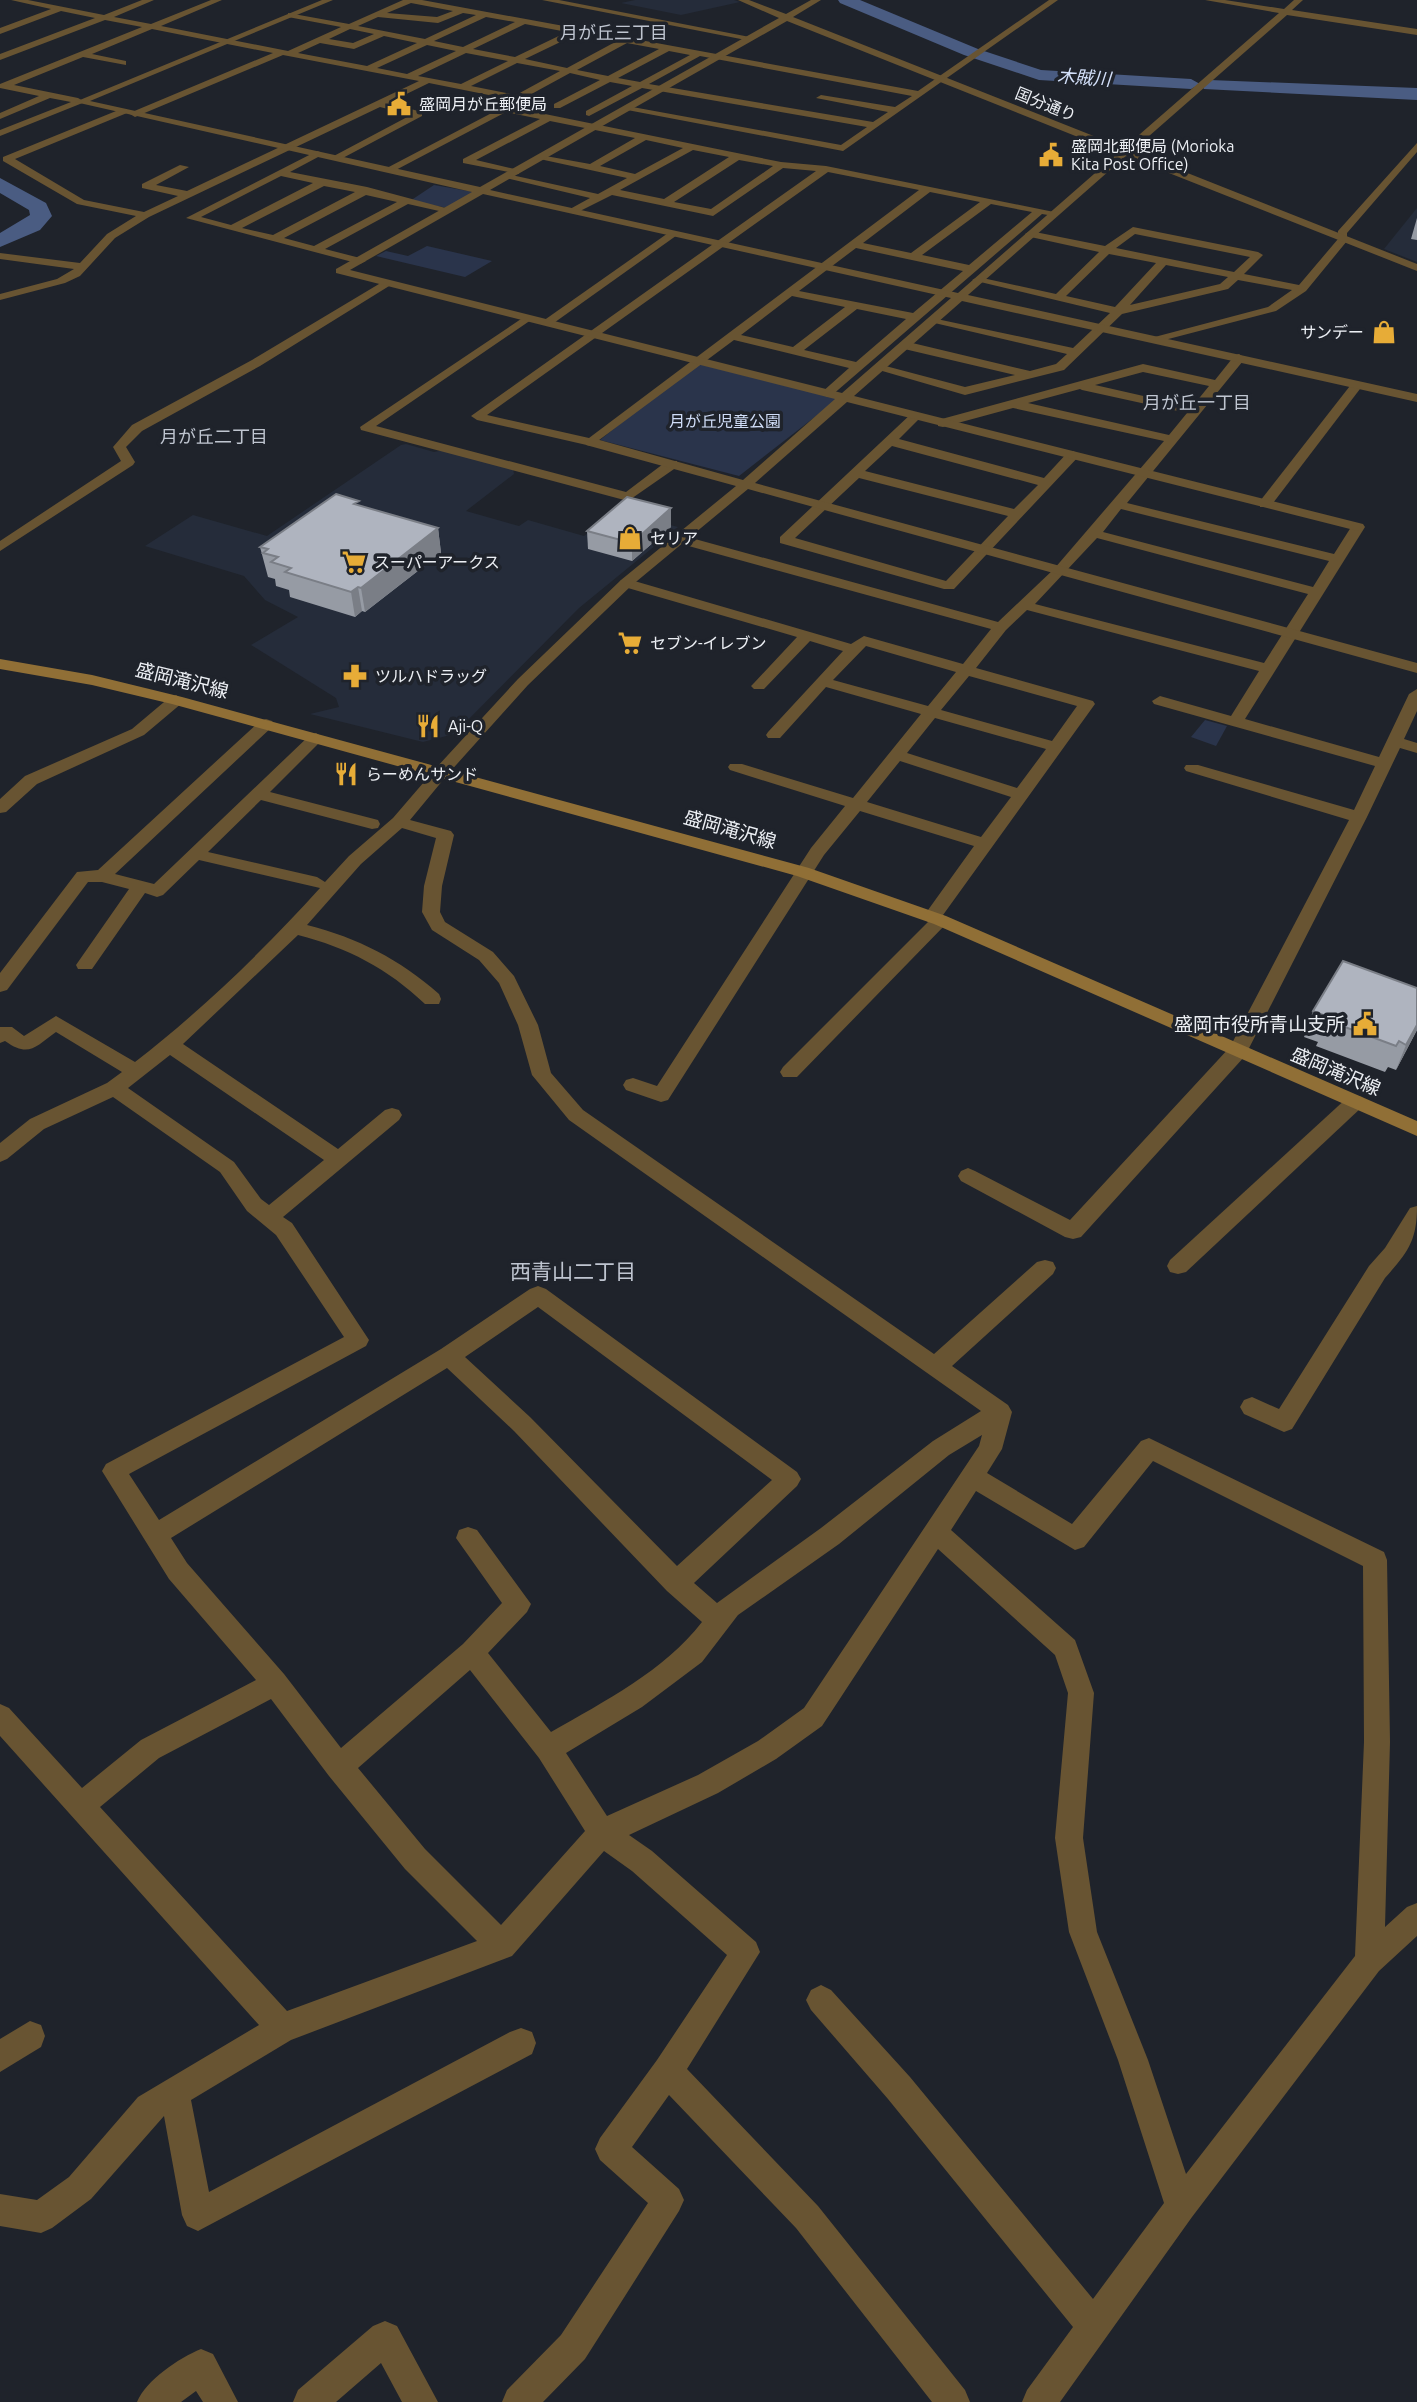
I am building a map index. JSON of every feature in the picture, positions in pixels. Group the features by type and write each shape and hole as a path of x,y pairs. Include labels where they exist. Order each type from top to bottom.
{"main road":[{"name":"盛岡滝沢線","path":"0,664 92,680 176,700 803,872 936,918 1417,1129"}],"street":[{"path":"15,0 611,117"},
{"path":"0,31 85,0"},
{"path":"0,57 150,0"},
{"path":"2,85 218,0"},
{"path":"0,133 328,0"},
{"path":"145,215 81,202 7,159 319,40 410,0 918,94"},
{"path":"546,0 564,1 751,38"},
{"name":"国分通り","path":"742,0 1417,268"},
{"path":"817,0 340,271 1358,527 1235,722"},
{"path":"627,108 843,148 939,78 1054,0"},
{"path":"1209,0 1417,32"},
{"path":"0,1154 37,1124 114,1087 170,1045 294,928 355,860 399,821 523,682 626,583 746,484 1298,0"},
{"path":"410,76 564,1"},
{"path":"378,15 438,20 462,10"},
{"path":"370,68 485,14"},
{"path":"291,15 661,89 873,125"},
{"path":"462,87 575,31"},
{"path":"153,41 176,32"},
{"path":"319,40 354,46 382,34"},
{"path":"0,38 123,63"},
{"path":"517,98 626,40"},
{"path":"557,106 667,48"},
{"path":"107,60 130,50"},
{"path":"589,113 698,54"},
{"path":"341,71 354,65"},
{"path":"0,297 61,281 76,274 111,236 145,215 429,80"},
{"path":"2,85 335,158 392,174 483,191 1417,398"},
{"path":"0,116 50,95"},
{"path":"821,98 894,110"},
{"path":"335,158 419,114 380,104"},
{"path":"392,174 422,152 505,109 781,165 827,169 1054,214"},
{"path":"467,161 549,118"},
{"path":"591,167 645,137"},
{"path":"574,211 691,146"},
{"path":"1153,339 1272,309 1302,289 1343,239 1342,233 1417,146"},
{"path":"422,152 605,194 713,213 781,165"},
{"path":"317,154 191,218 359,261"},
{"path":"666,203 738,156"},
{"path":"540,158 636,177"},
{"path":"184,167 146,186 190,195"},
{"path":"827,169 477,416 591,442 1417,668"},
{"path":"281,173 449,210"},
{"path":"232,229 323,182"},
{"path":"274,239 376,185"},
{"path":"591,442 926,190"},
{"path":"315,250 406,201"},
{"path":"912,257 988,201"},
{"path":"827,393 1040,211"},
{"path":"978,280 1058,298 1118,311 1224,287 1258,255 1133,230 1107,250 1058,298"},
{"path":"547,323 675,233"},
{"path":"1030,234 1302,289"},
{"path":"854,244 971,269"},
{"path":"0,256 83,267"},
{"path":"878,369 965,391 1060,367 1118,311 1164,261"},
{"path":"0,547 128,462 119,447 137,428 256,363 388,283"},
{"path":"789,292 914,317"},
{"path":"795,351 856,305"},
{"path":"527,318 366,427 628,497 672,464"},
{"path":"932,321 1075,352"},
{"path":"730,336 858,366"},
{"path":"904,345 1032,374"},
{"path":"633,1085 660,1095 803,872 857,803 1001,627 1018,610 1027,606 1061,570 1239,358"},
{"path":"943,423 1143,368 1217,384"},
{"path":"1080,385 1195,411"},
{"path":"1265,504 1357,385"},
{"path":"1012,403 1171,439"},
{"path":"916,416 785,540 949,586 1073,455"},
{"path":"890,441 1047,483"},
{"path":"856,473 1018,514"},
{"path":"1116,504 1338,559"},
{"path":"1093,533 1317,592"},
{"path":"679,539 1001,627"},
{"path":"626,583 853,649"},
{"path":"1027,606 1268,669"},
{"path":"759,685 807,635"},
{"path":"774,735 853,649 864,641 1087,704 985,844 936,918 790,1072"},
{"path":"824,682 1055,747"},
{"path":"968,1176 1073,1231 1238,1051 1359,817 1417,694"},
{"path":"0,808 31,780 138,732 176,700"},
{"path":"1160,701 1384,763"},
{"path":"102,876 266,724"},
{"path":"0,986 83,876 102,876 157,891 316,738"},
{"path":"1395,741 1417,748"},
{"path":"896,755 1021,795"},
{"path":"736,767 985,844"},
{"path":"1192,768 1359,817"},
{"path":"258,794 372,824"},
{"path":"399,821 445,835 433,886 431,912 438,926 486,956 507,980 528,1025 542,1075 576,1115 1000,1412"},
{"path":"195,854 317,883"},
{"path":"85,965 140,887"},
{"path":"294,928 345,940 405,973 432,999"},
{"path":"0,1035 5,1032 24,1045 56,1024 135,1071"},
{"path":"170,1045 338,1159"},
{"path":"114,1087 227,1167 254,1205 284,1228 358,1340 114,1471 178,1571 275,1683 339,1767 415,1859 502,1946"},
{"path":"1178,1266 1355,1102"},
{"path":"269,1217 392,1115"},
{"path":"1252,1407 1284,1422 1377,1272 1393,1254 1417,1214"},
{"path":"934,1368 1045,1268"},
{"path":"155,1535 449,1356 538,1295 789,1479 676,1583"},
{"path":"449,1356 522,1424 676,1583 719,1620"},
{"path":"0,2210 41,2217 80,2188 149,2108 175,2095 282,2028 502,1946 602,1833 708,1784 767,1751 814,1717 990,1449 1000,1412"},
{"path":"548,1749 633,1698 693,1654 729,1607 830,1536 941,1448 1000,1412"},
{"path":"972,1476 1075,1539 1149,1448 1375,1560 1377,1742 1368,1961"},
{"path":"936,1532 1066,1648 1082,1693 1069,1838 1083,1932 1133,2060 1181,2206"},
{"path":"339,1767 472,1652 518,1604 468,1538"},
{"path":"472,1652 548,1749 602,1833 642,1861 746,1952 668,2071 611,2149 668,2200 573,2347 519,2402"},
{"path":"81,1806 150,1749 275,1683"},
{"path":"0,1717 282,2028"},
{"path":"1039,2402 1181,2206 1368,1961 1417,1917"},
{"path":"821,2000 899,2088 1094,2326"},
{"path":"0,2057 30,2036"},
{"path":"175,2095 198,2215 521,2043"},
{"path":"668,2071 807,2217 953,2402"},
{"path":"310,2402 385,2338 421,2402"},
{"path":"155,2402 201,2366 221,2402"}],"shaded area":[{"path":"635,0 740,2 681,15 621,3"},
{"path":"1417,208 1417,262 1384,249"},
{"path":"406,444 434,452 444,450 513,469 514,474 466,511 519,526 528,520 584,536 617,511 678,527 579,608 454,734 423,742 310,714 339,707 336,698 251,645 298,617 265,600 244,576 145,546 193,515 267,536"}],"green space":[{"path":"434,185 474,192 448,208 410,201"},
{"path":"427,246 492,261 465,277 376,256 386,251 408,256"},
{"name":"月が丘児童公園","path":"695,363 838,399 739,476 600,440"},
{"path":"1205,720 1227,726 1216,746 1191,737"}],"building":[{"path":"336,494 359,501 354,504 438,528 361,588 351,592 285,572 291,568 271,562 278,557 263,553 268,549 260,547"},
{"path":"627,497 671,508 632,543 587,531"},
{"path":"1343,961 1417,988 1417,1025 1406,1045 1399,1041 1396,1046 1326,1020 1328,1017 1313,1011"}],"waterway":[{"name":"木賊川","path":"846,0 970,51"},
{"name":"木賊川","path":"980,54 1039,75 1191,84"},
{"name":"木賊川","path":"1210,85 1417,94"},
{"path":"0,184 39,207 41,216 32,225 0,241"}],"place":[{"name":"盛岡月が丘郵便局","path":"399,104"},
{"name":"盛岡北郵便局 (Morioka Kita Post Office)","path":"1051,155"},
{"name":"サンデー","path":"1384,332"},
{"name":"セリア","path":"630,538"},
{"name":"スーパーアークス","path":"354,562"},
{"name":"セブン-イレブン","path":"630,643"},
{"name":"ツルハドラッグ","path":"355,676"},
{"name":"Aji-Q","path":"428,726"},
{"name":"らーめんサンド","path":"346,774"},
{"name":"盛岡市役所青山支所","path":"1365,1024"}],"district":[{"name":"月が丘三丁目","path":"614,33"},
{"name":"月が丘一丁目","path":"1197,403"},
{"name":"月が丘二丁目","path":"214,437"},
{"name":"西青山二丁目","path":"573,1272"}]}
